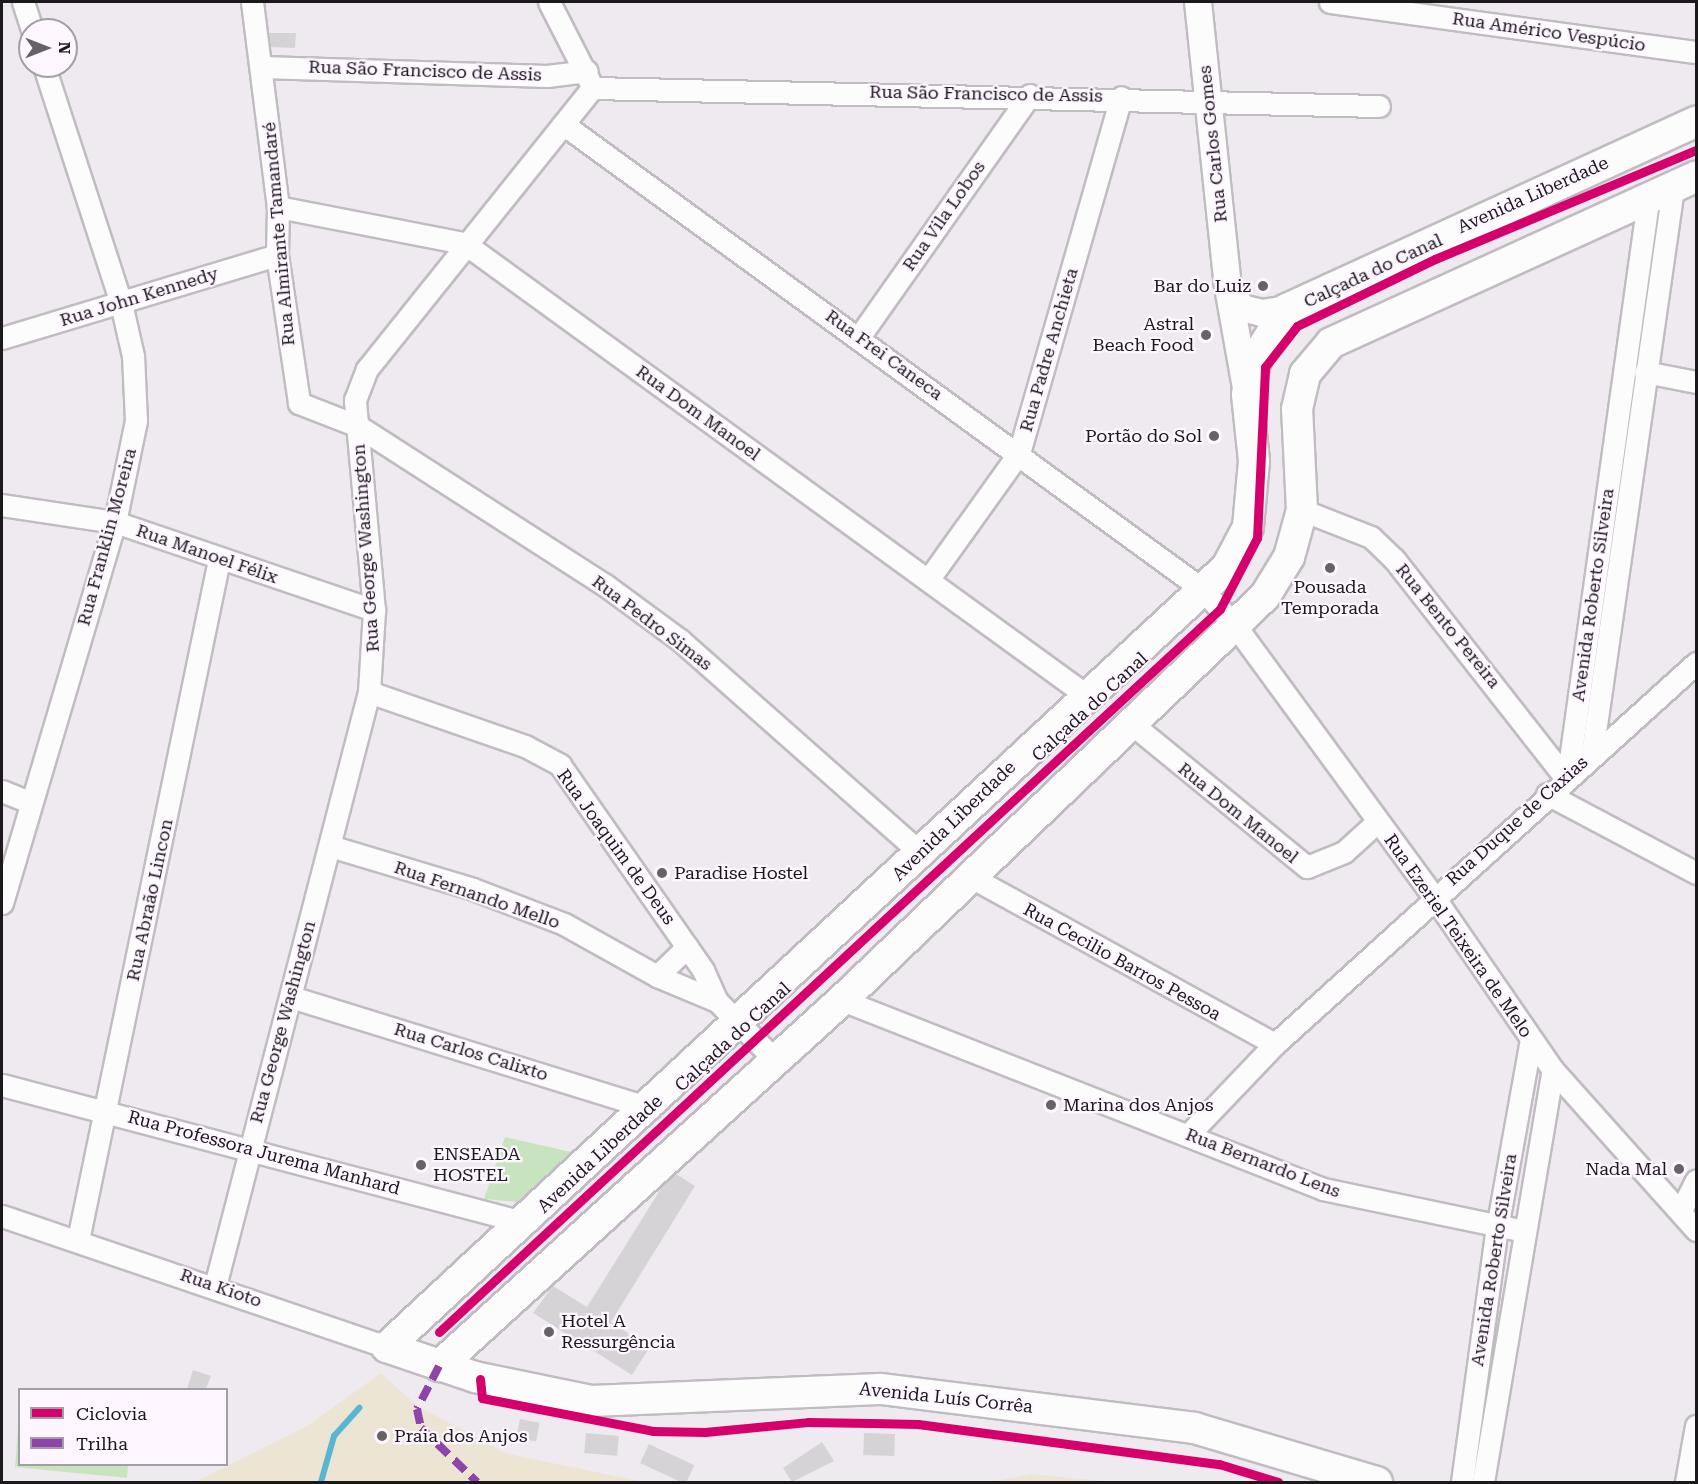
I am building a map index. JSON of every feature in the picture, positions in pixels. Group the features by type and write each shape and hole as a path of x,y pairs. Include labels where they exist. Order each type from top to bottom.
{"main road":[{"name":"Avenida Liberdade","path":"387,1347 650,1108 1086,695 1227,567 1248,527 1254,461 1247,394 1257,357 1287,309 1696,122"},
{"path":"439,1366 842,1000 1132,724 1237,628 1289,557 1302,510 1297,410 1305,374 1331,343 1672,189"},
{"name":"Rua Kioto","path":"387,1347 439,1366"},
{"name":"Avenida Luís Corrêa","path":"439,1366 591,1401 710,1400 852,1389 944,1395 1213,1431 1377,1482"}],"street":[{"path":"23,2 28,18"},
{"name":"Rua Almirante Tamandaré","path":"252,2 264,67 278,207 277,255 294,394 309,410 358,426"},
{"path":"549,2 589,80"},
{"name":"Rua Carlos Gomes","path":"1198,2 1228,287 1247,394"},
{"name":"Rua Américo Vespúcio","path":"1330,2 1696,52"},
{"name":"Rua São Francisco de Assis","path":"264,67 1379,106"},
{"name":"Rua Franklin Moreira","path":"2,903 115,522 136,421 134,356 121,303 48,78"},
{"name":"Rua George Washington","path":"215,1286 248,1148 291,997 369,692 374,610 355,400 368,369 464,243 562,124 589,80"},
{"name":"Rua Vila Lobos","path":"859,337 1030,95"},
{"name":"Rua Padre Anchieta","path":"928,580 1019,453 1121,97"},
{"name":"Rua Frei Caneca","path":"562,124 1019,453 1202,589"},
{"name":"Avenida Roberto Silveira","path":"1567,776 1589,734 1672,189"},
{"name":"Avenida Roberto Silveira","path":"1589,734 1617,415 1672,189"},
{"name":"Rua Dom Manoel","path":"278,207 464,243 1086,695"},
{"name":"Rua John Kennedy","path":"2,338 277,255"},
{"path":"1228,287 1242,308 1262,313 1287,309"},
{"path":"1645,372 1696,382"},
{"path":"1617,415 1638,418"},
{"name":"Rua Pedro Simas","path":"358,426 680,640 921,853"},
{"name":"Rua Manoel Félix","path":"2,505 115,522 219,560 374,610"},
{"name":"Rua Bento Pereira","path":"1302,510 1371,537 1394,559 1567,776"},
{"name":"Rua Abraão Lincon","path":"78,1240 107,1111 219,560"},
{"name":"Rua Ezeriel Teixeira de Melo","path":"1202,589 1237,628 1434,897 1554,1070 1681,1209 1696,1230"},
{"name":"Rua Duque de Caxias","path":"1589,734 1630,720 1696,663"},
{"name":"Rua Joaquim de Deus","path":"369,692 525,746 560,765 687,947 717,1001 776,1060"},
{"path":"1589,734 1630,720"},
{"name":"Rua Dom Manoel","path":"1132,724 1307,867 1344,852 1377,822"},
{"name":"Rua Duque de Caxias","path":"1189,1134 1275,1044 1567,776"},
{"path":"2,791 31,803"},
{"path":"1547,795 1696,873"},
{"name":"Rua Fernando Mello","path":"330,846 473,889 564,924 657,976 717,1001"},
{"name":"Rua Cecilio Barros Pessoa","path":"971,877 1275,1044"},
{"path":"657,976 687,947"},
{"name":"Rua Carlos Calixto","path":"291,997 650,1108"},
{"name":"Rua Bernardo Lens","path":"842,1000 1189,1134 1323,1189 1497,1228 1524,1231"},
{"name":"Avenida Roberto Silveira","path":"1462,1482 1497,1228 1531,1038"},
{"name":"Avenida Roberto Silveira","path":"1483,1482 1524,1231 1554,1070"},
{"name":"Rua Professora Jurema Manhard","path":"2,1085 526,1223"},
{"path":"1681,1209 1696,1181"},
{"name":"Rua Kioto","path":"2,1216 215,1286 387,1347"},
{"path":"1686,1482 1696,1426"}],"green space":[{"path":"505,1137 571,1152 517,1202 484,1199"},
{"path":"18,1430 18,1466 128,1466 127,1478 15,1467"}],"sand":[{"name":"Praia dos Anjos","path":"381,1373 416,1405 505,1453 644,1482 195,1482 307,1426"},
{"path":"1032,1474 1110,1482 990,1482"}],"building":[{"path":"269,33 296,33 295,48 271,47"},
{"path":"676,1174 695,1186 611,1322 650,1347 632,1375 533,1313 553,1286 587,1307 662,1187"},
{"path":"193,1370 211,1376 206,1388 187,1388"},
{"path":"520,1419 540,1423 536,1441 516,1438"},
{"path":"586,1433 619,1436 617,1456 584,1453"},
{"path":"864,1433 895,1434 894,1456 863,1455"},
{"path":"822,1442 834,1461 792,1482 783,1468"},
{"path":"649,1444 694,1465 686,1482 681,1482 640,1463"}],"waterway":[{"path":"321,1482 334,1436 359,1408"}],"marked path":[{"path":"439,1366 417,1409 421,1428 477,1482"}],"cycle path":[{"name":"Calçada do Canal","path":"439,1332 1220,609 1257,538 1265,367 1297,326 1435,259 1696,150"},
{"path":"480,1379 482,1398 653,1431 705,1432 808,1422 918,1424 1219,1464 1278,1482"}],"place":[{"name":"Bar do Luiz","path":"1263,286"},
{"name":"Astral Beach Food","path":"1206,335"},
{"name":"Portão do Sol","path":"1214,436"},
{"name":"Pousada Temporada","path":"1330,568"},
{"name":"Paradise Hostel","path":"662,873"},
{"name":"Marina dos Anjos","path":"1051,1105"},
{"name":"ENSEADA HOSTEL","path":"421,1165"},
{"name":"Nada Mal","path":"1679,1169"},
{"name":"Hotel A Ressurgência","path":"549,1332"},
{"name":"Praia dos Anjos","path":"382,1436"}]}
